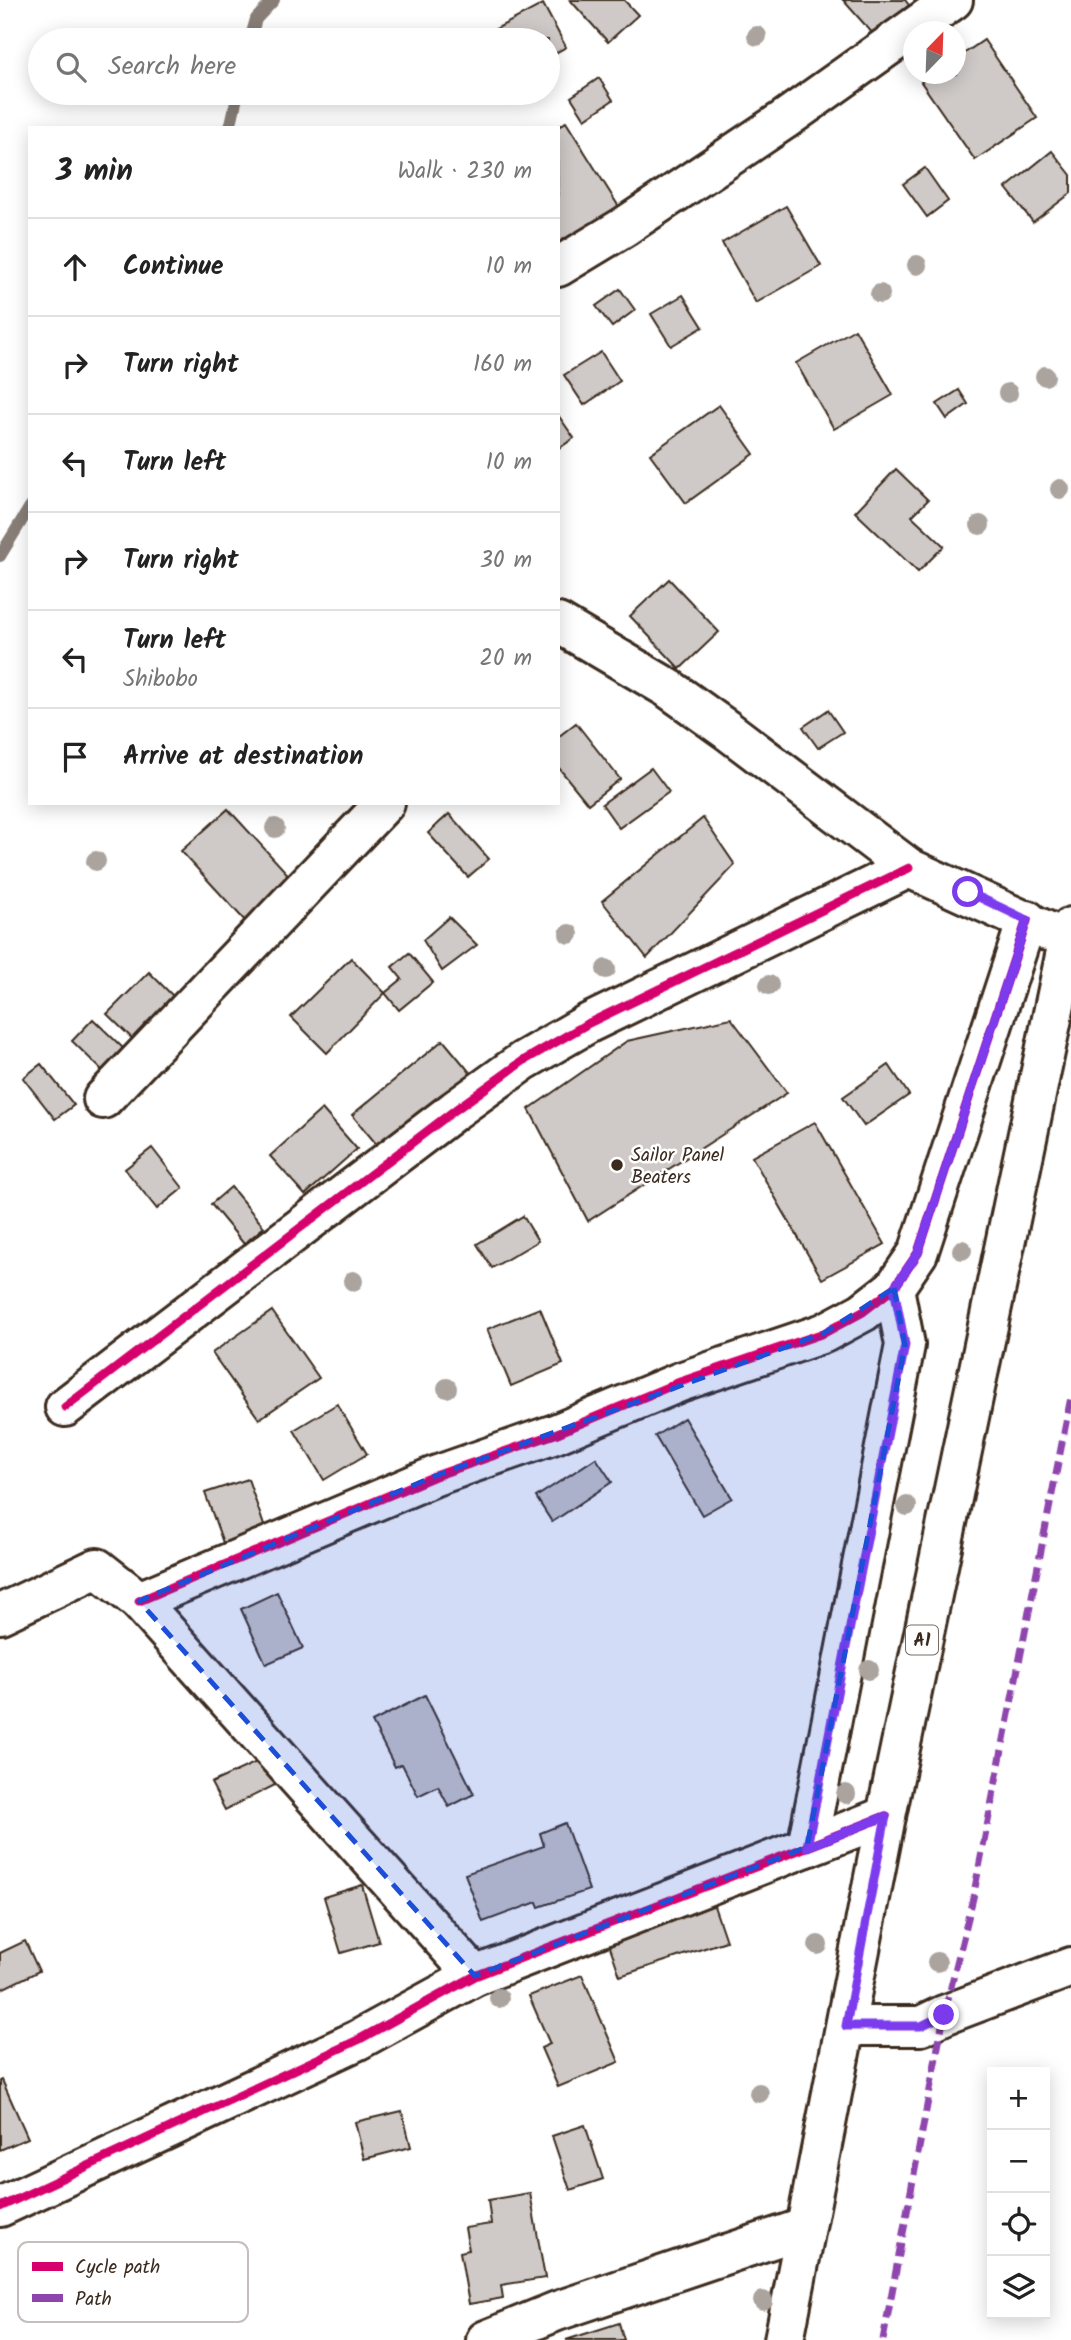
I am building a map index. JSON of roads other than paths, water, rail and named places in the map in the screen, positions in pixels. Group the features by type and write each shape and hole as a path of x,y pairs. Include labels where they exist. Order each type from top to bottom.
{"street":[{"path":"560,266 624,227 784,120 953,0"},
{"path":"560,624 668,688 909,868 1027,920 1069,934"},
{"path":"103,1099 383,805"},
{"path":"65,1407 523,1061 587,1024 909,868"},
{"path":"139,1601 435,1476 555,1434 680,1382 824,1333 863,1312 894,1288 918,1253 1027,920"},
{"name":"A1","path":"784,2340 886,1816 1069,934"},
{"path":"807,1847 905,1345 894,1288"},
{"path":"0,1614 97,1567 139,1601 475,1976"},
{"path":"0,2207 358,2040 475,1976 886,1816"},
{"path":"846,2026 921,2026 1071,1968"},
{"path":"486,2340 557,2311 804,2228"}],"waterway":[{"path":"253,28 256,19 274,0"},
{"path":"230,126 235,105"},
{"path":"0,556 28,510"}],"place":[{"name":"Sailor Panel Beaters","path":"617,1165"}]}
